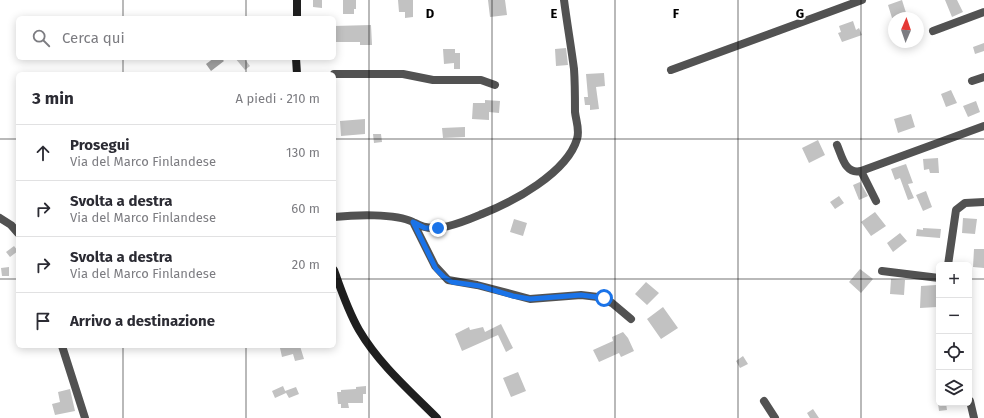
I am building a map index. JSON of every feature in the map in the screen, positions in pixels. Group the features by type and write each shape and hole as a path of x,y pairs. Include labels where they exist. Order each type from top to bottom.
{"street":[{"path":"297,0 297,16"},
{"path":"336,217 368,215 405,219 425,228 433,228 470,218 494,209 544,178 560,165 576,143 578,131 575,113 574,70 564,0"},
{"path":"671,70 862,0"},
{"path":"933,31 984,12"},
{"path":"296,60 296,72"},
{"path":"336,74 403,74 433,80 481,80 495,85"},
{"path":"972,81 984,77"},
{"path":"837,145 848,169 854,172 984,126"},
{"path":"860,171 876,201"},
{"path":"948,262 956,210 965,203 984,202"},
{"path":"0,218 10,223 16,230"},
{"path":"413,222 434,266 448,280 480,286 513,296 530,299 581,295 598,297 612,303 631,319"},
{"path":"882,271 936,278"},
{"path":"336,275 353,318 368,344 387,367 437,418"},
{"path":"63,348 85,418"},
{"path":"764,401 775,418"},
{"path":"971,406 974,418"}],"shaded area":[{"path":"211,60 224,61 211,71 206,64"}],"building":[{"path":"313,0 322,0 322,8 313,7"},
{"path":"343,0 356,0 356,9 354,9 354,14 343,14"},
{"path":"398,0 413,0 413,17 405,18 405,12 399,12"},
{"path":"488,0 505,0 507,15 490,17"},
{"path":"902,0 906,12 890,12 888,5"},
{"path":"945,0 957,0 963,12 952,17"},
{"path":"853,21 856,30 859,28 862,35 842,42 838,33 841,32 839,26"},
{"path":"371,25 372,45 360,45 360,42 336,42 336,26"},
{"path":"984,43 984,51 975,54 973,47"},
{"path":"566,48 568,65 556,66 555,49"},
{"path":"443,49 455,49 455,53 460,53 460,69 454,69 454,63 444,64"},
{"path":"237,60 246,60 250,66 245,70"},
{"path":"604,73 605,86 596,87 599,109 590,110 590,105 585,105 584,97 588,97 586,74"},
{"path":"951,90 957,103 946,107 941,94"},
{"path":"485,100 500,101 499,113 489,112 489,120 472,119 473,103 485,103"},
{"path":"976,101 980,112 968,117 963,106"},
{"path":"911,114 915,127 898,133 894,119"},
{"path":"365,119 365,134 341,136 340,121"},
{"path":"465,127 465,137 443,138 442,128"},
{"path":"373,134 381,134 382,142 374,143"},
{"path":"818,140 825,155 809,163 802,148"},
{"path":"938,158 939,173 930,173 929,169 924,170 923,159"},
{"path":"906,164 913,183 908,184 914,198 908,200 900,178 895,180 891,169"},
{"path":"860,182 868,196 859,200 853,185"},
{"path":"926,191 932,207 923,211 916,195"},
{"path":"839,196 844,203 835,209 830,202"},
{"path":"875,212 886,226 871,236 861,222"},
{"path":"963,218 977,219 975,234 962,233"},
{"path":"514,219 527,223 523,236 510,232"},
{"path":"923,228 941,229 940,238 916,236 917,229 923,230"},
{"path":"900,233 907,241 893,252 887,243"},
{"path":"14,246 16,248 16,252 10,257 6,252"},
{"path":"974,249 984,249 984,268 973,267"},
{"path":"9,267 9,276 2,276 1,268"},
{"path":"860,269 873,279 861,293 849,282"},
{"path":"891,279 905,280 904,295 890,294"},
{"path":"646,282 659,293 647,305 635,294"},
{"path":"936,285 936,307 920,308 921,286"},
{"path":"663,307 678,328 661,339 647,319"},
{"path":"501,324 513,348 506,352 498,335 462,351 455,334 469,327 470,330 483,327 485,332"},
{"path":"623,332 628,338 634,351 621,357 619,353 599,362 593,350 613,341 612,337"},
{"path":"280,348 301,348 304,359 295,361 293,354 282,357"},
{"path":"743,356 748,364 740,368 736,361"},
{"path":"518,372 526,391 511,397 503,378"},
{"path":"283,386 286,393 275,398 272,391"},
{"path":"366,386 366,394 363,394 363,403 348,403 349,408 341,408 341,404 338,404 337,392"},
{"path":"296,387 299,394 289,398 285,391"},
{"path":"70,389 75,411 55,415 52,404 60,402 58,392"},
{"path":"938,406 946,406 947,410 939,411"},
{"path":"813,409 819,418 810,418 807,413"}],"route":[{"path":"438,228 425,228 413,222 434,266 440,274 452,282 473,284 501,293 530,299 542,300 581,295 604,298"}]}
